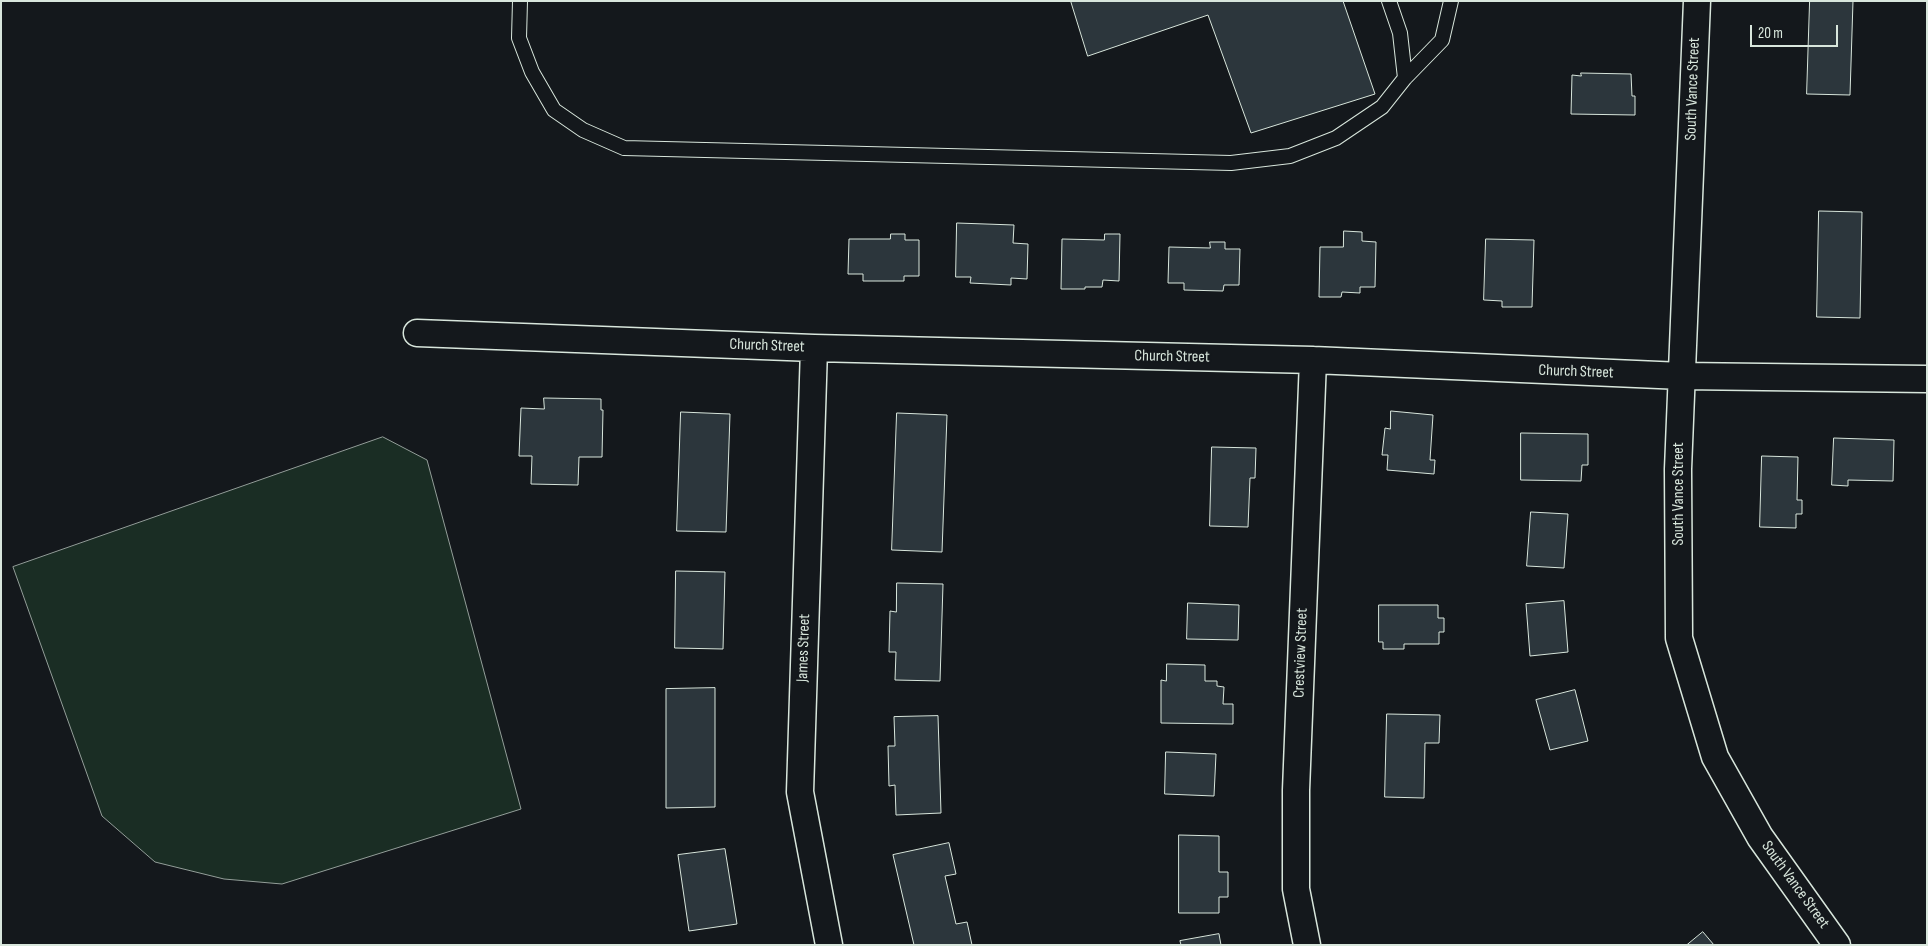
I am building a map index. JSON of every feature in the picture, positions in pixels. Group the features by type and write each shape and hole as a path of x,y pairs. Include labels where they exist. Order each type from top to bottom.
{"street":[{"name":"South Vance Street","path":"1697,1 1678,469 1679,638 1715,757 1760,838 1838,945"},
{"name":"Church Street","path":"417,333 814,348 1313,360 1682,376 1927,379"},
{"name":"James Street","path":"814,348 800,792 829,945"},
{"name":"Crestview Street","path":"1307,945 1296,888 1296,790 1313,360"}],"lane":[{"path":"520,1 519,38 532,72 554,110 583,130 624,148 1231,164 1290,156 1336,138 1382,107 1405,78 1442,40 1451,1"},
{"path":"1389,1 1400,33 1405,78"}],"green space":[{"path":"383,437 427,460 521,809 282,884 224,879 155,862 102,816 13,567"}],"building":[{"path":"1071,1 1343,1 1375,94 1251,133 1208,15 1088,56"},
{"path":"1810,1 1853,1 1850,95 1807,94"},
{"path":"1581,73 1631,74 1632,96 1635,96 1635,115 1571,114 1572,75 1581,76"},
{"path":"1819,211 1862,212 1860,318 1817,317"},
{"path":"957,223 1014,225 1013,243 1028,244 1027,279 1011,278 1011,285 970,283 971,277 956,277"},
{"path":"1344,231 1362,232 1362,241 1376,242 1375,287 1360,287 1360,293 1342,292 1341,297 1319,297 1320,247 1343,247"},
{"path":"891,234 905,234 905,240 919,240 919,276 904,276 904,281 863,281 863,274 848,274 849,239 890,239"},
{"path":"1105,234 1120,234 1119,281 1103,280 1102,287 1061,289 1062,239 1104,240"},
{"path":"1486,239 1534,240 1532,307 1502,307 1502,301 1484,300"},
{"path":"1210,242 1225,242 1225,249 1240,249 1239,285 1224,285 1223,291 1184,290 1184,283 1168,283 1169,247 1210,248"},
{"path":"544,398 601,399 601,410 603,410 602,457 579,457 578,485 531,484 532,456 519,456 521,408 544,409"},
{"path":"1391,411 1433,415 1430,460 1435,460 1434,474 1387,470 1388,455 1382,455 1385,428 1390,429"},
{"path":"681,412 730,414 726,532 677,531"},
{"path":"897,413 947,415 942,552 892,550"},
{"path":"1521,433 1588,434 1588,465 1582,465 1581,481 1521,480"},
{"path":"1834,438 1894,440 1893,481 1848,480 1848,486 1832,485"},
{"path":"1212,447 1256,448 1255,478 1250,478 1248,527 1210,526"},
{"path":"1762,456 1798,457 1797,500 1802,500 1802,514 1796,514 1796,528 1760,527"},
{"path":"1531,512 1568,514 1564,568 1527,566"},
{"path":"676,571 725,572 723,649 675,648"},
{"path":"897,583 943,584 940,681 895,680 896,652 889,652 890,611 896,612"},
{"path":"1564,601 1568,652 1530,656 1526,604"},
{"path":"1188,603 1239,605 1238,640 1187,639"},
{"path":"1379,605 1438,605 1438,618 1444,618 1444,632 1439,632 1439,644 1404,644 1404,649 1383,649 1383,642 1379,642"},
{"path":"1167,664 1205,665 1205,681 1217,681 1217,686 1224,687 1223,704 1233,704 1233,724 1161,723 1161,680 1166,681"},
{"path":"715,688 715,807 666,808 666,689"},
{"path":"1575,690 1588,741 1550,750 1536,700"},
{"path":"1387,714 1440,715 1439,743 1425,743 1424,798 1385,797"},
{"path":"938,716 941,813 896,815 895,785 889,786 888,746 895,746 894,717"},
{"path":"1166,752 1216,754 1214,796 1165,794"},
{"path":"1179,835 1219,836 1219,872 1228,872 1228,897 1219,897 1219,913 1179,913"},
{"path":"949,843 956,874 945,876 956,924 967,922 972,945 914,945 893,855"},
{"path":"725,849 737,924 689,931 678,855"},
{"path":"1703,932 1714,945 1687,945"},
{"path":"1219,934 1221,945 1181,945 1180,941"}]}
